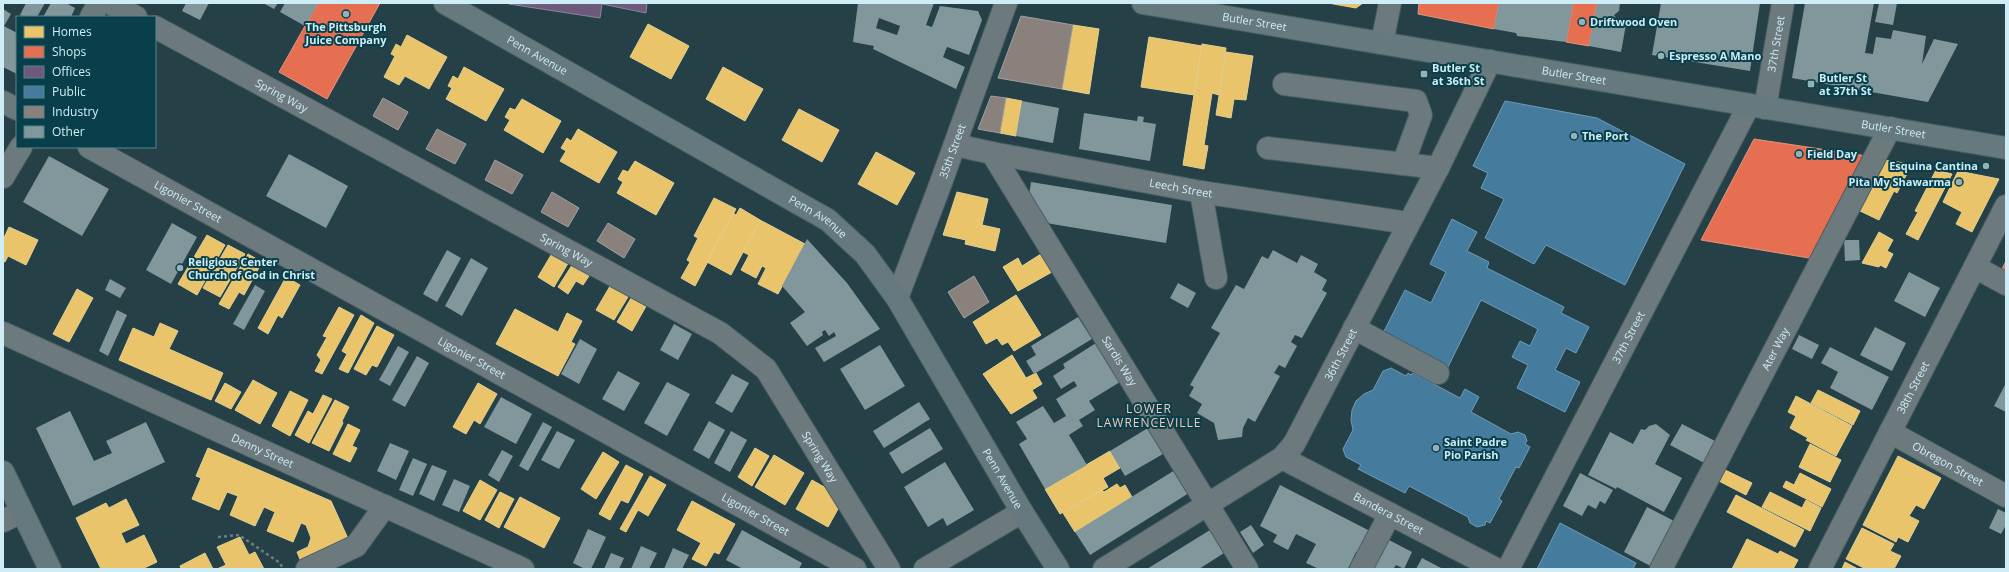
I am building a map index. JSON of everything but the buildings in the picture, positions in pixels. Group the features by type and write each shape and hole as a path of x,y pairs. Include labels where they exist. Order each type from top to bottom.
{"main road":[{"name":"Penn Avenue","path":"445,3 828,220 866,254 896,298 1022,512 1058,569"},
{"name":"Butler Street","path":"1143,3 1216,9 1382,43 2006,148"},
{"path":"3,472 12,516 50,569"}],"street":[{"path":"92,16 99,3"},
{"path":"110,3 134,16"},
{"name":"35th Street","path":"896,298 955,145 1006,3"},
{"path":"1382,43 1390,3"},
{"name":"37th Street","path":"1508,569 1757,106 1783,3"},
{"name":"Spring Way","path":"156,28 720,333 766,369 889,569"},
{"name":"36th Street","path":"1104,569 1282,458 1294,444 1438,168 1490,61"},
{"path":"1284,84 1416,102 1420,115 1403,164"},
{"path":"3,102 16,108"},
{"name":"Ater Way","path":"1661,569 1890,128"},
{"name":"Leech Street","path":"955,145 1201,192 1408,223"},
{"path":"3,177 20,148"},
{"name":"Ligonier Street","path":"91,148 855,569"},
{"path":"1268,148 1438,168"},
{"name":"Sardis Way","path":"992,153 1247,569"},
{"path":"1201,192 1216,278"},
{"name":"38th Street","path":"1820,569 2006,206"},
{"path":"1975,267 2006,284"},
{"path":"1354,328 1438,373"},
{"name":"Denny Street","path":"3,333 523,569"},
{"name":"Obregon Street","path":"1890,432 2006,496"},
{"name":"Bandera Street","path":"1282,458 1496,569"},
{"path":"307,569 356,546 385,506"},
{"path":"925,569 1022,512"},
{"path":"1361,569 1390,514"}],"path":[{"path":"218,537 239,535 280,563 283,569"}],"place":[{"name":"The Pittsburgh Juice Company","path":"346,14"},
{"name":"Driftwood Oven","path":"1582,22"},
{"name":"Espresso A Mano","path":"1661,56"},
{"name":"Butler St at 36th St","path":"1424,74"},
{"name":"Butler St at 37th St","path":"1811,84"},
{"name":"The Port","path":"1574,136"},
{"name":"Field Day","path":"1799,154"},
{"name":"Esquina Cantina","path":"1986,166"},
{"name":"Pita My Shawarma","path":"1959,182"},
{"name":"Religious Center Church of God in Christ","path":"180,268"},
{"name":"Saint Padre Pio Parish","path":"1436,448"}],"district":[{"name":"LOWER LAWRENCEVILLE","path":"1149,416"}]}
